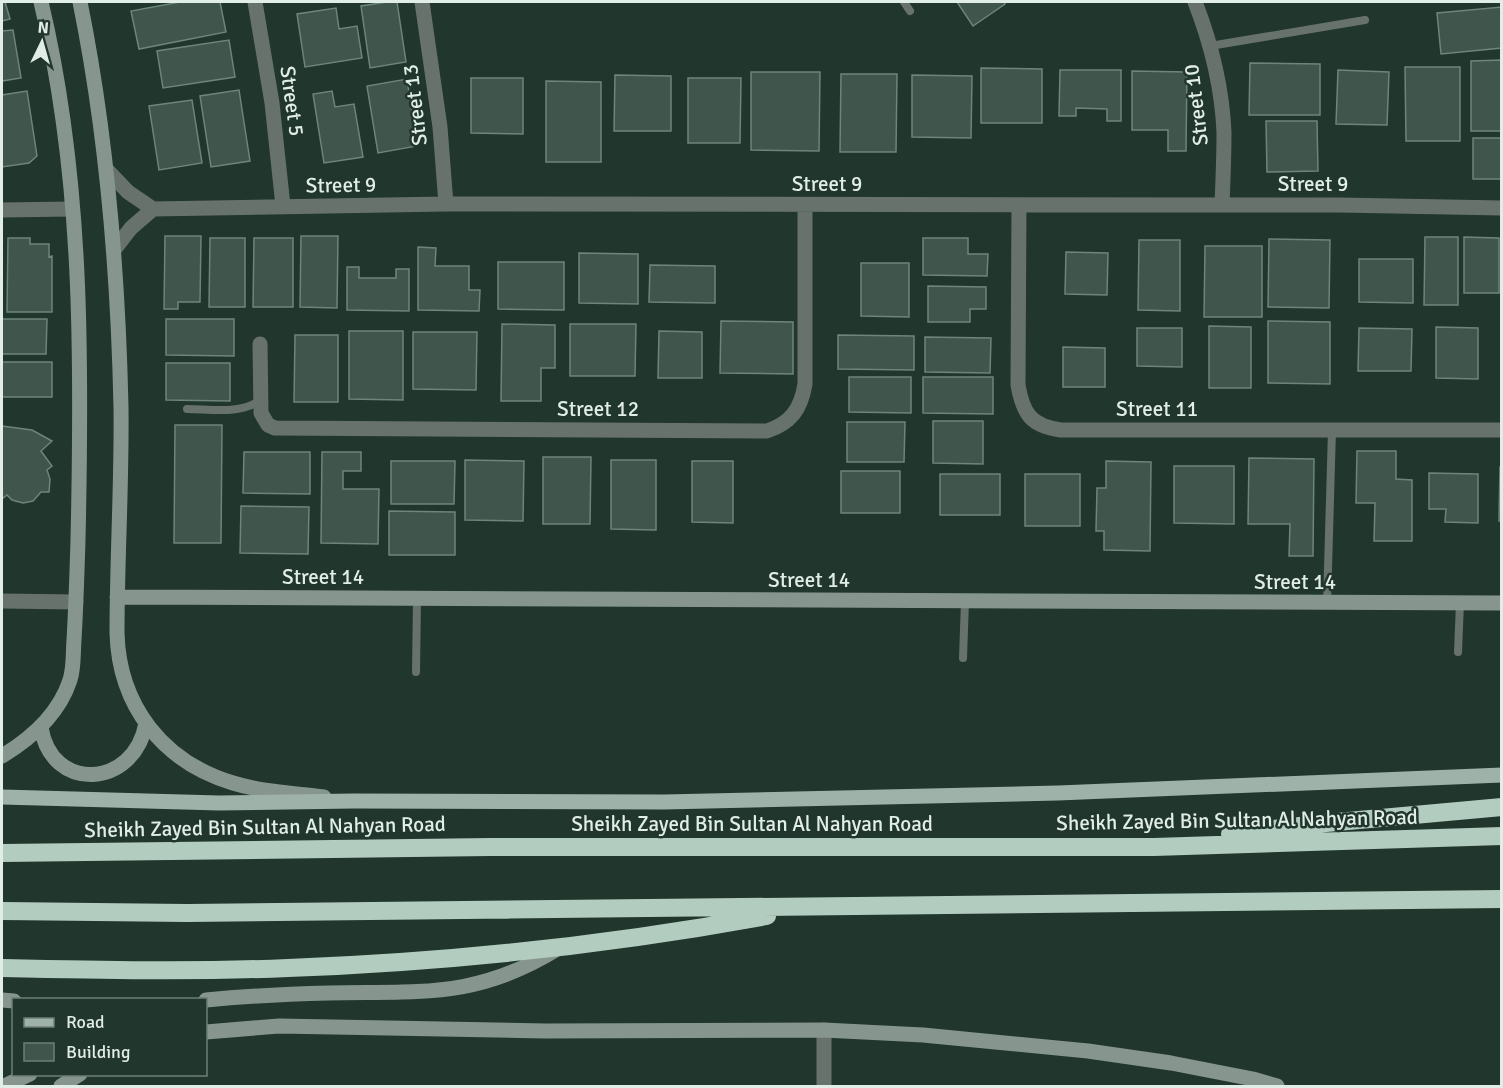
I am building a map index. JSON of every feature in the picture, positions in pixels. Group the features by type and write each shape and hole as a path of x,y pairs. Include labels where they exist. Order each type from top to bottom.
{"highway":[{"path":"1154,847 1314,824 1502,807"},
{"name":"Sheikh Zayed Bin Sultan Al Nahyan Road","path":"2,853 491,847 1154,847 1502,836"},
{"path":"2,911 198,913 1502,899"},
{"path":"2,968 187,970 409,962 560,947 690,929 818,907"}],"main road":[{"path":"2,797 219,803 664,802 1058,793 1502,775"}],"street":[{"path":"2,756 41,727 61,700 72,674 76,602 81,407 78,303 72,209 62,117 41,2"},
{"path":"80,2 92,60 107,170 114,250 121,408 118,652 129,696 157,737 185,761 218,778 253,787 354,801"},
{"name":"Street 5","path":"255,2 272,103 283,206"},
{"name":"Street 13","path":"422,2 440,127 446,204"},
{"name":"Street 10","path":"1196,2 1210,46 1221,104 1224,131 1222,205"},
{"path":"107,170 128,192 153,209 131,228 114,250"},
{"name":"Street 9","path":"153,209 446,204 1222,205 1502,208"},
{"name":"Street 12","path":"260,344 260,400 264,419 275,428 753,431 776,428 793,416 799,407 805,384 805,205"},
{"name":"Street 11","path":"1019,205 1018,385 1024,408 1030,418 1038,424 1061,430 1502,430"},
{"path":"2,210 72,209"},
{"name":"Street 14","path":"117,597 1502,603"},
{"path":"2,601 76,602"},
{"path":"41,727 43,741 56,760 65,767 88,774 100,774 123,765 139,747 146,723"},
{"path":"207,1000 318,993 413,993 459,988 513,973 560,947"},
{"path":"207,1032 279,1026 545,1031 824,1030 923,1035 1088,1051 1171,1063 1253,1079 1276,1086"},
{"path":"824,1030 824,1086"},
{"path":"4,1086 26,1076"},
{"path":"61,1086 78,1076"}],"lane":[{"path":"904,2 910,11"},
{"path":"1210,46 1365,20"},
{"path":"187,409 242,409 260,400"},
{"path":"1327,603 1332,430"},
{"path":"416,672 417,598"},
{"path":"963,658 965,601"},
{"path":"1458,652 1460,603"}],"building":[{"path":"2,2 5,2 10,19 2,21"},
{"path":"180,2 220,2 226,32 139,49 131,11"},
{"path":"397,2 406,62 370,68 361,6"},
{"path":"957,2 1004,2 1005,4 973,26"},
{"path":"1502,7 1502,48 1441,54 1437,13"},
{"path":"336,8 339,29 357,26 362,58 305,67 297,14"},
{"path":"13,30 21,78 2,81 2,31"},
{"path":"229,40 235,77 163,88 157,51"},
{"path":"1502,60 1502,131 1471,131 1471,61"},
{"path":"1250,63 1320,64 1320,115 1249,115"},
{"path":"1405,67 1460,67 1460,141 1406,141"},
{"path":"981,68 1042,69 1042,123 981,123"},
{"path":"1060,70 1121,70 1121,121 1107,121 1107,109 1076,108 1076,116 1059,116"},
{"path":"1338,70 1389,72 1387,125 1336,124"},
{"path":"1132,71 1187,72 1186,151 1168,151 1168,130 1132,130"},
{"path":"751,72 820,72 819,151 751,150"},
{"path":"841,74 897,74 896,152 840,152"},
{"path":"615,75 671,76 671,131 614,131"},
{"path":"912,75 972,76 971,138 912,137"},
{"path":"471,78 523,78 523,134 471,133"},
{"path":"688,78 741,78 740,143 688,143"},
{"path":"407,79 417,146 378,153 367,86"},
{"path":"546,81 601,82 601,162 546,162"},
{"path":"239,90 250,161 211,167 200,96"},
{"path":"27,91 37,156 29,163 2,167 2,95"},
{"path":"332,91 335,107 354,104 363,157 324,163 313,94"},
{"path":"192,100 202,163 159,170 149,106"},
{"path":"1266,121 1317,121 1318,171 1267,172"},
{"path":"1473,138 1502,138 1502,179 1473,179"},
{"path":"165,236 201,236 200,302 178,302 178,309 164,309"},
{"path":"301,236 338,236 337,308 300,307"},
{"path":"1425,237 1458,237 1458,305 1424,305"},
{"path":"1464,237 1499,238 1499,293 1464,293"},
{"path":"8,238 30,238 30,244 49,244 49,257 52,256 52,312 7,312"},
{"path":"210,238 245,238 245,307 209,307"},
{"path":"254,238 293,238 293,307 253,307"},
{"path":"923,238 968,238 968,254 988,254 987,276 923,275"},
{"path":"1269,239 1330,240 1329,308 1268,307"},
{"path":"1139,240 1180,240 1180,311 1138,310"},
{"path":"1205,246 1262,246 1262,317 1204,317"},
{"path":"418,247 436,248 435,266 469,266 469,290 480,290 479,311 418,310"},
{"path":"1066,252 1108,253 1107,295 1065,294"},
{"path":"579,253 638,254 638,304 579,303"},
{"path":"1359,259 1413,259 1413,303 1359,302"},
{"path":"498,262 564,262 564,310 498,309"},
{"path":"861,263 909,263 909,317 861,316"},
{"path":"650,265 715,266 715,303 649,302"},
{"path":"347,267 359,267 359,278 396,278 396,269 409,269 409,311 347,310"},
{"path":"928,286 986,287 986,309 970,309 970,322 928,322"},
{"path":"2,319 47,319 46,354 2,354"},
{"path":"166,319 234,319 234,356 166,355"},
{"path":"721,321 793,322 793,374 720,373"},
{"path":"1268,321 1330,322 1330,384 1268,383"},
{"path":"502,324 555,325 555,368 541,368 541,401 501,401"},
{"path":"570,324 636,324 635,376 570,376"},
{"path":"1209,326 1251,327 1251,388 1209,388"},
{"path":"1436,327 1478,328 1478,379 1436,378"},
{"path":"1137,328 1182,328 1182,367 1137,366"},
{"path":"1359,328 1412,329 1411,371 1358,371"},
{"path":"349,331 403,331 403,400 349,399"},
{"path":"659,331 702,332 702,378 658,378"},
{"path":"413,332 477,332 476,390 413,389"},
{"path":"295,335 338,335 338,402 294,402"},
{"path":"838,335 914,336 914,370 838,369"},
{"path":"925,337 991,338 990,373 925,372"},
{"path":"1063,347 1105,348 1105,387 1063,387"},
{"path":"2,362 52,362 52,397 2,397"},
{"path":"166,363 230,363 230,401 166,400"},
{"path":"849,377 911,377 911,413 849,412"},
{"path":"923,377 993,377 993,414 923,413"},
{"path":"933,421 983,421 983,464 933,463"},
{"path":"847,422 905,422 904,462 847,462"},
{"path":"175,425 222,425 221,543 174,543"},
{"path":"2,426 32,430 52,441 41,451 52,466 47,470 50,479 49,492 41,492 33,501 23,503 12,500 7,495 2,499"},
{"path":"1357,451 1396,451 1396,479 1412,480 1412,541 1374,541 1375,503 1356,503"},
{"path":"244,452 310,452 310,494 243,493"},
{"path":"322,452 361,452 361,471 343,471 343,489 379,489 378,544 321,543"},
{"path":"543,457 591,457 590,524 543,524"},
{"path":"1249,458 1314,459 1313,556 1289,556 1290,524 1248,524"},
{"path":"465,460 524,461 523,521 465,520"},
{"path":"611,460 656,460 656,530 611,529"},
{"path":"391,461 455,461 454,504 391,504"},
{"path":"692,461 733,461 733,523 692,522"},
{"path":"1106,461 1151,462 1150,551 1104,550 1104,531 1096,531 1097,488 1106,488"},
{"path":"1174,466 1234,466 1234,524 1174,523"},
{"path":"1500,467 1502,467 1502,521 1499,521"},
{"path":"841,471 900,471 900,513 841,513"},
{"path":"1429,473 1478,474 1478,523 1445,522 1446,509 1429,509"},
{"path":"940,474 1000,474 1000,515 940,515"},
{"path":"1025,474 1080,474 1080,526 1025,526"},
{"path":"241,506 309,507 308,554 240,553"},
{"path":"389,511 455,512 455,555 389,555"}]}
